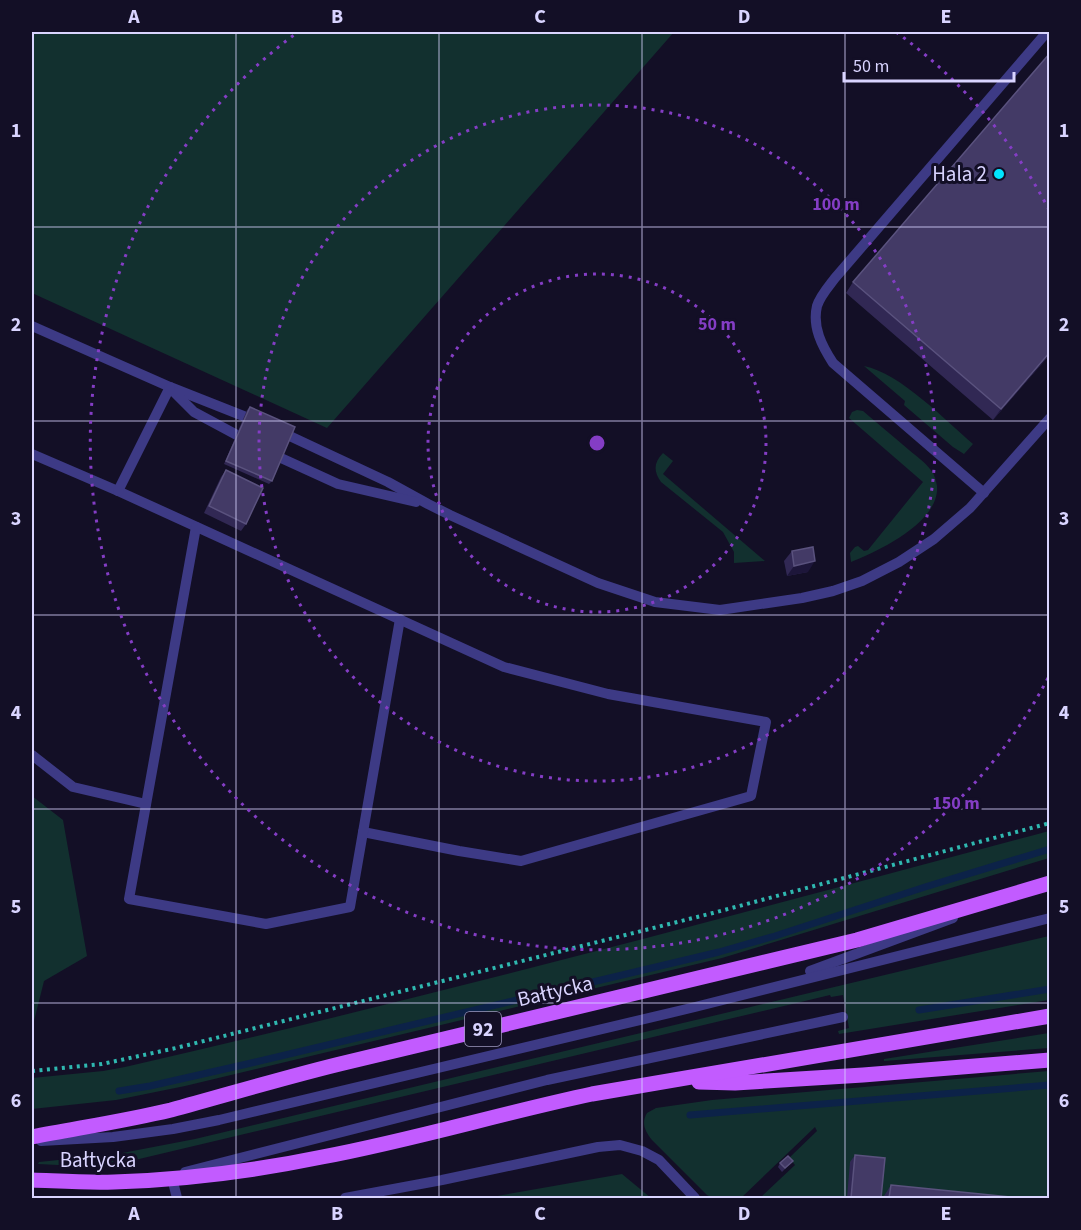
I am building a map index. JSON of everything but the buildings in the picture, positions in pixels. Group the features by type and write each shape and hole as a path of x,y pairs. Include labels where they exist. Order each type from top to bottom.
{"main road":[{"name":"Bałtycka","path":"32,1137 171,1110 291,1076 837,945 1050,883"},
{"name":"Bałtycka","path":"32,1180 91,1182 152,1180 208,1175 321,1158 592,1094 1050,1016"},
{"path":"657,1082 735,1083 1050,1060"}],"lane":[{"path":"984,493 833,363 818,335 817,306 835,278 1047,32"},
{"path":"32,326 170,387 270,426 388,482 428,504 598,583 655,602 720,610 833,591 862,581 899,562 934,539 969,508 1050,418"},
{"path":"170,387 194,412 290,463 338,484 428,504"},
{"path":"118,492 170,387"},
{"path":"32,454 504,667 608,694 766,722 752,795 521,861 363,832"},
{"path":"196,527 129,899 266,924 350,907 400,619"},
{"path":"32,755 73,787 146,804"},
{"path":"695,1007 818,969 1034,888"},
{"path":"32,1142 113,1137 208,1122 695,1007 1050,918"},
{"path":"152,1180 547,1080 843,1017"},
{"path":"345,1198 598,1147 620,1145 642,1150 659,1160 695,1198"},
{"path":"172,1178 177,1198"}],"path":[{"path":"32,1071 102,1064 199,1043 701,916 1050,823"}],"green space":[{"path":"32,32 674,32 327,428 32,293"},
{"path":"864,366 878,370 907,387 973,444 964,454 953,447 904,405 905,401"},
{"path":"863,411 926,464 934,475 937,486 935,499 929,512 918,523 891,543 851,562 850,553 855,547 858,546 864,551 868,550 923,482 849,418 852,412"},
{"path":"663,453 673,461 663,474 765,561 734,563 734,552 723,532 661,482 656,467"},
{"path":"32,796 63,820 87,956 44,981 32,1029"},
{"path":"1049,831 1049,858 722,958 185,1086 116,1100 32,1109 32,1078 125,1067 357,1012"},
{"path":"1049,936 1049,1000 839,1034 838,1031 849,1028 843,995 831,997 830,995 118,1164 78,1166 38,1164 39,1162 117,1154 195,1139"},
{"path":"1049,1033 1049,1048 884,1061 884,1059"},
{"path":"1049,1071 1049,1198 760,1198 795,1165 789,1158 817,1131 815,1127 742,1197 713,1198 707,1195 652,1140 644,1124 647,1113 656,1108 712,1100"},
{"path":"622,1174 651,1198 486,1198"}],"waterway":[{"path":"119,1091 247,1064 719,952 1050,849"},
{"path":"919,1010 1050,989"},
{"path":"690,1115 1050,1085"}],"place":[{"name":"Hala 2","path":"999,174"}]}
